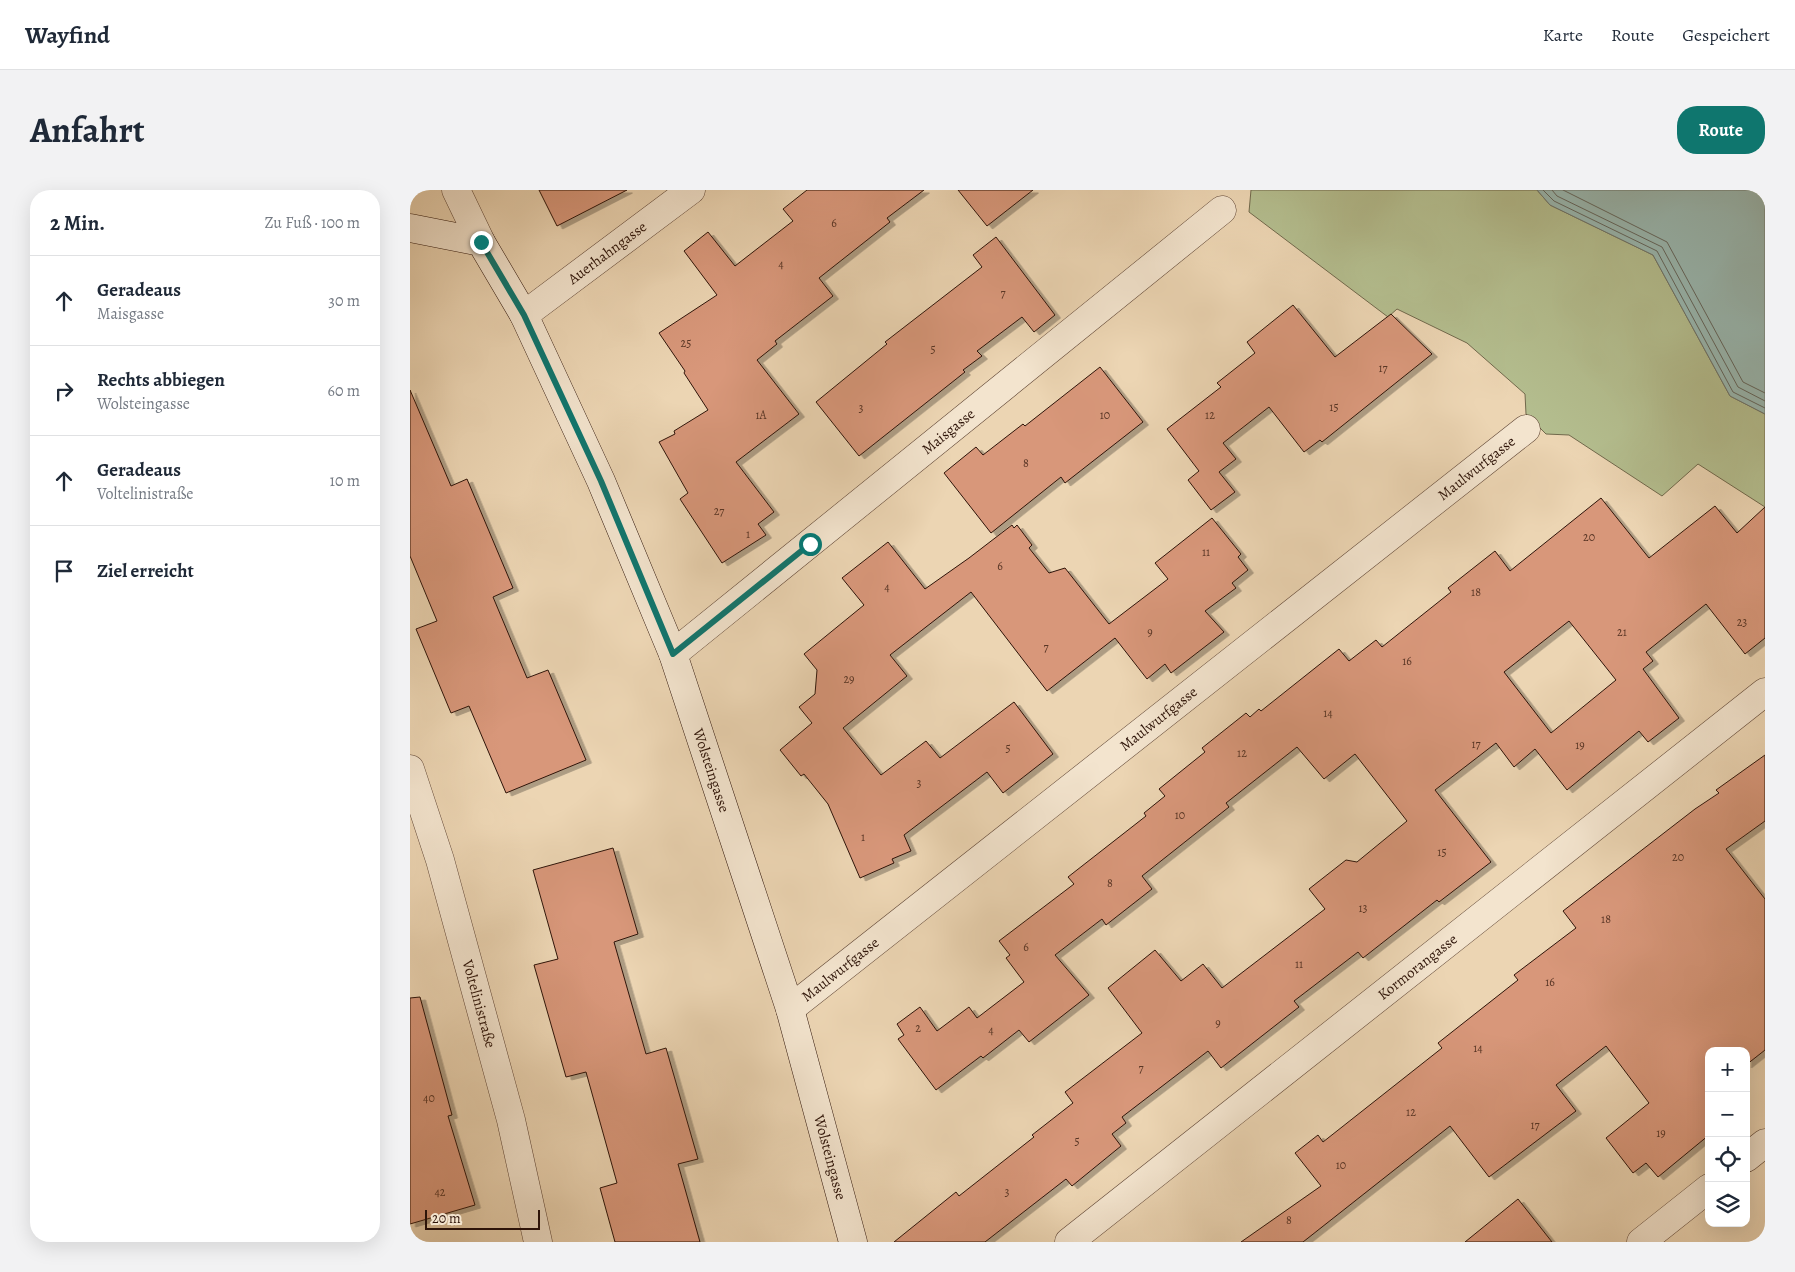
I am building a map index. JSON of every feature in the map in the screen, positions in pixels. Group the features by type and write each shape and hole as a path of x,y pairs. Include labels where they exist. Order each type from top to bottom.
{"street":[{"path":"456,190 481,242 524,315"},
{"name":"Auerhahngasse","path":"524,315 691,190"},
{"name":"Maisgasse","path":"673,654 1222,210"},
{"path":"410,228 481,242"},
{"name":"Wolsteingasse","path":"524,315 601,481 673,654 790,1009 853,1242"},
{"name":"Maulwurfgasse","path":"790,1009 1526,429"},
{"name":"Kormorangasse","path":"1069,1242 1765,692"},
{"name":"Voltelinistraße","path":"410,769 440,860 512,1120 538,1242"},
{"path":"1750,1155 1765,1144"},
{"path":"1641,1242 1705,1191"}],"green space":[{"path":"1251,190 1537,190 1550,205 1653,255 1730,396 1765,414 1765,507 1698,464 1662,496 1569,435 1546,434 1526,414 1525,394 1467,343 1397,309 1388,317 1249,212"}],"water":[{"path":"1537,190 1765,190 1765,414 1730,396 1653,255 1550,205"}],"building":[{"path":"539,190 627,190 557,226"},
{"path":"807,190 924,190 887,218 890,222 819,278 833,296 775,341 777,344 757,360 799,414 736,462 774,512 758,524 766,535 722,563 680,499 688,493 659,442 675,434 674,431 708,410 684,373 685,371 659,333 717,295 684,251 708,232 735,266 793,221 783,209"},
{"path":"958,190 1033,190 987,226"},
{"path":"996,237 1055,315 1034,332 1022,317 977,351 982,356 963,370 965,372 859,456 816,402 887,344 885,342 982,267 973,255"},
{"path":"1293,305 1335,357 1391,314 1432,354 1322,442 1320,440 1304,452 1269,407 1223,443 1236,459 1219,472 1235,492 1211,510 1188,480 1199,471 1167,429 1221,387 1217,383 1255,353 1247,342"},
{"path":"1100,367 1143,422 1065,483 1061,477 991,533 944,473 976,447 983,455 1023,424 1025,426"},
{"path":"410,390 451,486 467,479 513,588 493,597 527,678 548,670 586,760 506,793 469,706 451,713 416,629 437,621 410,556"},
{"path":"1601,498 1649,558 1715,506 1737,533 1765,507 1765,638 1745,654 1706,604 1646,652 1653,661 1643,669 1679,718 1648,742 1639,731 1567,790 1535,749 1514,767 1496,743 1435,790 1491,862 1439,902 1437,900 1363,958 1358,952 1294,1001 1299,1007 1221,1068 1208,1051 1122,1117 1126,1123 1112,1134 1121,1146 1072,1186 1066,1179 985,1242 894,1242 956,1192 959,1196 1034,1137 1032,1135 1073,1103 1065,1092 1142,1033 1108,988 1155,950 1181,981 1203,964 1222,988 1325,909 1309,889 1346,860 1357,862 1407,821 1355,754 1324,779 1297,747 1226,803 1229,807 1142,876 1152,889 1106,925 1102,919 1055,955 1089,995 1029,1042 1019,1030 983,1058 981,1056 936,1090 898,1039 904,1035 897,1024 920,1007 937,1031 969,1007 977,1018 1024,982 1006,958 1010,955 999,941 1074,884 1068,877 1146,816 1144,813 1165,796 1159,789 1205,752 1202,748 1246,713 1250,717 1259,709 1261,711 1339,649 1349,661 1376,640 1382,647 1451,592 1448,588 1495,551 1510,571","holes":["1569,621 1616,680 1551,733 1504,672"]},
{"path":"1212,518 1241,554 1238,557 1248,570 1232,583 1236,588 1205,611 1224,632 1171,673 1165,664 1147,679 1115,638 1047,691 971,592 890,655 907,676 843,728 881,775 926,741 940,758 1014,702 1053,754 1003,793 987,772 904,835 911,851 892,859 894,863 860,878 828,804 804,774 801,776 780,750 812,723 799,707 815,694 817,670 804,654 864,605 842,578 888,542 925,589 1012,525 1014,528 1017,525 1032,545 1029,548 1049,573 1065,568 1109,624 1168,579 1155,563"},
{"path":"1765,755 1765,821 1726,849 1765,899 1765,1050 1750,1062 1750,1047 1705,1047 1705,1138 1658,1177 1646,1163 1633,1173 1606,1138 1649,1103 1606,1046 1556,1085 1576,1111 1489,1177 1450,1126 1303,1242 1241,1242 1321,1186 1295,1153 1318,1135 1323,1142 1442,1048 1438,1043 1518,980 1514,975 1576,928 1563,911 1695,809 1719,793 1716,790"},
{"path":"613,848 638,934 614,942 646,1054 666,1048 698,1159 678,1164 700,1242 615,1242 600,1188 617,1183 586,1072 566,1077 534,965 558,959 533,870"},
{"path":"420,997 452,1115 448,1116 475,1205 410,1224 410,998"},
{"path":"1518,1199 1552,1242 1465,1242"}],"route":[{"path":"481,242 524,315 601,481 673,654 810,544"}]}
